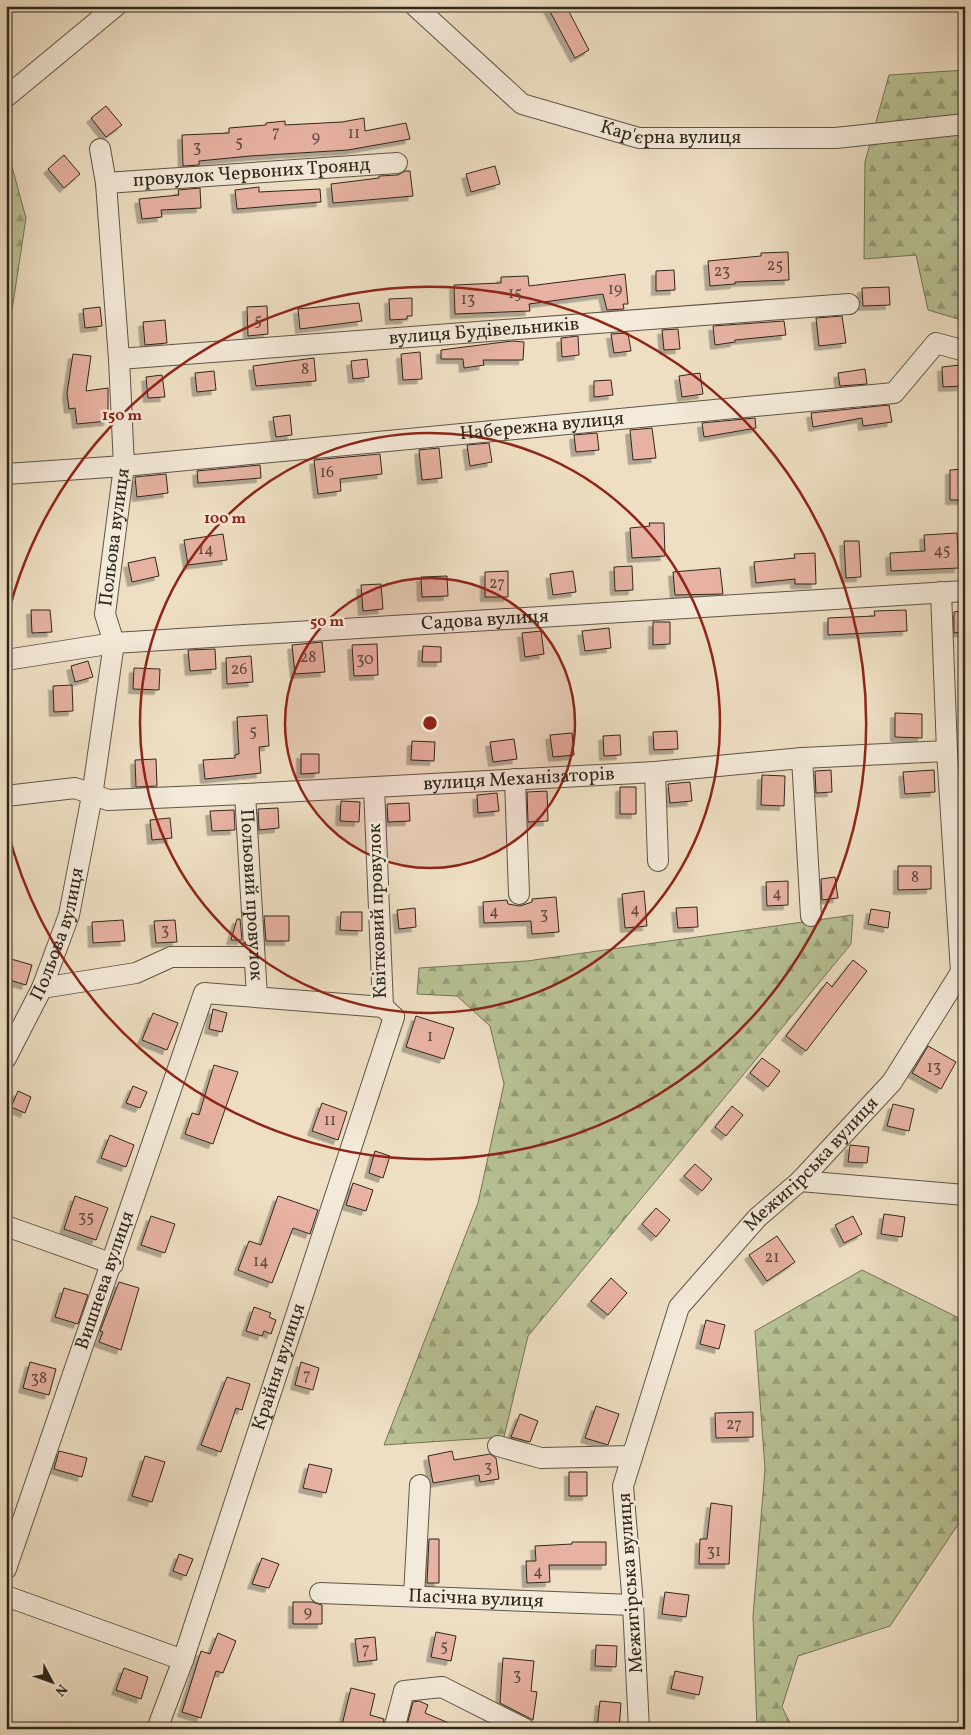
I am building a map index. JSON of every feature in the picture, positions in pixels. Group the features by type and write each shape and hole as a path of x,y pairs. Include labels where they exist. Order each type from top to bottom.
{"street":[{"path":"6,97 116,6"},
{"name":"Кар'єрна вулиця","path":"415,6 522,104 639,138 836,138 965,124"},
{"name":"Польова вулиця","path":"6,1058 42,988 69,915 92,796 114,643 105,614 124,466 119,359 106,183 100,149"},
{"name":"провулок Червоних Троянд","path":"106,183 398,163"},
{"name":"вулиця Будівельників","path":"119,359 849,304"},
{"name":"Набережна вулиця","path":"6,474 124,466 894,393 936,343 965,351"},
{"name":"Садова вулиця","path":"6,660 114,643 965,591"},
{"name":"Межигірська вулиця","path":"639,1729 633,1605 623,1486 679,1307 756,1218 800,1181 892,1082 963,972 947,752 941,592"},
{"name":"вулиця Механізаторів","path":"6,796 75,788 92,796 108,800 245,794 655,772 802,758 947,752"},
{"path":"802,758 811,916"},
{"path":"655,772 658,861"},
{"path":"515,779 519,894"},
{"name":"Квітковий провулок","path":"204,993 383,1007 374,787"},
{"name":"Польовий провулок","path":"245,794 257,997"},
{"path":"42,988 136,972 171,958 248,957"},
{"name":"Вишнева вулиця","path":"6,1569 113,1264 204,993"},
{"name":"Крайня вулиця","path":"157,1729 183,1660 394,1017 383,1007"},
{"path":"800,1181 965,1195"},
{"path":"6,1226 113,1264"},
{"path":"498,1446 541,1458 632,1456"},
{"path":"414,1596 420,1485"},
{"name":"Пасічна вулиця","path":"320,1592 633,1605"},
{"path":"6,1596 183,1660"},
{"path":"394,1729 404,1691 442,1687 524,1729"}],"green space":[{"path":"965,70 965,321 928,310 916,255 864,259 865,162 889,75"},
{"path":"6,145 26,218 6,350"},
{"path":"853,915 851,944 528,1336 504,1437 384,1445 478,1203 504,1084 490,1026 457,996 417,994 419,968 527,961"},
{"path":"862,1270 965,1321 965,1514 890,1626 798,1656 782,1707 793,1729 757,1729 753,1616 765,1469 755,1331"}],"building":[{"path":"547,6 566,6 589,50 575,58"},
{"path":"106,106 122,125 106,137 91,118"},
{"path":"364,118 365,131 406,123 410,139 348,150 250,156 199,161 199,165 183,166 182,135 229,133 229,128 266,125 266,123 285,121 285,125 342,122"},
{"path":"64,155 80,174 64,188 48,169"},
{"path":"495,166 500,184 471,192 466,174"},
{"path":"405,171 410,171 413,196 333,203 331,184 379,178 379,176 398,175"},
{"path":"259,187 259,192 320,189 321,202 237,209 235,190"},
{"path":"200,188 201,208 161,210 162,217 142,219 139,199 179,195 178,190"},
{"path":"788,252 789,280 735,282 735,284 710,286 708,261 761,256 761,253"},
{"path":"674,270 675,290 656,291 656,271"},
{"path":"625,274 628,304 623,304 624,309 607,310 603,294 529,304 530,311 455,314 454,285 501,283 501,277 528,276 529,286"},
{"path":"889,287 890,305 863,306 862,288"},
{"path":"412,298 412,316 407,316 407,319 390,320 389,299"},
{"path":"359,303 362,321 300,329 298,309"},
{"path":"267,306 268,334 248,336 247,307"},
{"path":"100,307 102,326 85,328 83,309"},
{"path":"842,316 846,343 819,346 816,318"},
{"path":"165,320 167,343 145,345 143,322"},
{"path":"784,321 786,335 735,340 735,342 715,345 713,326"},
{"path":"678,329 680,349 664,350 662,330"},
{"path":"628,333 631,351 614,353 611,334"},
{"path":"578,336 579,355 562,357 561,338"},
{"path":"512,341 524,342 523,360 483,360 484,365 464,368 463,359 441,359 441,350"},
{"path":"420,352 422,379 403,380 401,354"},
{"path":"73,354 91,356 86,391 108,388 108,421 77,424 75,408 69,409 67,393"},
{"path":"314,358 316,381 256,386 253,366"},
{"path":"367,359 369,377 353,379 351,361"},
{"path":"960,365 962,386 943,387 942,367"},
{"path":"865,369 867,384 840,386 838,373"},
{"path":"214,371 216,390 197,392 195,373"},
{"path":"700,373 703,394 682,397 679,376"},
{"path":"162,375 165,397 148,398 146,377"},
{"path":"611,380 613,395 594,397 594,381"},
{"path":"889,405 892,422 863,426 862,418 813,427 811,413"},
{"path":"290,415 292,435 276,437 273,417"},
{"path":"755,418 756,428 704,437 702,423"},
{"path":"652,428 656,458 633,460 630,430"},
{"path":"597,433 599,450 576,452 574,435"},
{"path":"489,443 492,462 470,466 467,445"},
{"path":"439,448 442,478 422,480 419,450"},
{"path":"380,454 382,474 340,479 341,491 318,494 314,460"},
{"path":"260,465 261,478 198,483 197,471"},
{"path":"965,469 965,500 950,500 950,470"},
{"path":"166,474 168,493 137,497 135,477"},
{"path":"649,523 664,523 665,556 632,558 630,528 650,526"},
{"path":"957,533 959,568 891,571 890,553 925,551 924,535"},
{"path":"223,534 227,560 188,565 184,540"},
{"path":"844,541 859,541 861,577 846,578"},
{"path":"815,553 816,584 795,584 795,579 756,583 754,562 795,558 794,554"},
{"path":"155,557 159,576 132,582 128,563"},
{"path":"632,566 633,590 615,591 614,567"},
{"path":"720,568 723,594 675,595 673,572"},
{"path":"508,571 508,597 485,597 485,572"},
{"path":"573,571 576,592 553,595 550,574"},
{"path":"447,576 448,596 422,597 421,577"},
{"path":"381,584 383,609 363,611 361,585"},
{"path":"31,610 50,610 52,632 32,633"},
{"path":"906,610 907,631 828,635 828,618 875,616 874,611"},
{"path":"965,610 965,632 954,633 954,612"},
{"path":"653,622 670,622 670,644 653,645"},
{"path":"609,628 611,648 585,651 582,631"},
{"path":"541,631 544,654 525,657 522,633"},
{"path":"322,642 325,672 295,674 292,645"},
{"path":"377,644 378,675 354,676 352,645"},
{"path":"423,646 441,647 441,662 422,662"},
{"path":"215,649 216,669 190,671 188,650"},
{"path":"251,656 253,682 227,684 226,658"},
{"path":"88,661 93,677 75,682 71,666"},
{"path":"134,668 160,669 159,690 133,689"},
{"path":"72,685 73,711 54,712 53,686"},
{"path":"895,713 922,714 922,738 895,737"},
{"path":"267,715 269,746 259,747 261,773 205,779 203,760 235,758 235,755 239,754 237,717"},
{"path":"677,731 678,749 654,750 653,732"},
{"path":"572,733 574,755 553,757 550,735"},
{"path":"620,735 621,755 604,756 603,736"},
{"path":"514,739 517,759 493,762 490,742"},
{"path":"412,741 435,742 434,761 411,760"},
{"path":"301,754 319,754 319,773 301,774"},
{"path":"156,759 157,786 136,787 135,760"},
{"path":"831,770 832,792 816,793 815,771"},
{"path":"934,770 935,792 905,794 903,772"},
{"path":"762,775 785,776 784,806 761,805"},
{"path":"690,782 692,801 670,803 668,784"},
{"path":"620,787 636,787 636,814 620,814"},
{"path":"547,791 548,821 528,822 527,792"},
{"path":"497,793 499,811 478,813 477,795"},
{"path":"341,801 360,802 359,822 340,821"},
{"path":"409,803 410,821 388,822 387,804"},
{"path":"278,808 279,828 259,830 258,809"},
{"path":"234,810 235,830 212,831 210,811"},
{"path":"170,818 172,838 152,840 150,820"},
{"path":"898,866 931,866 931,889 898,890"},
{"path":"835,877 838,898 822,900 821,879"},
{"path":"788,881 788,905 767,906 766,882"},
{"path":"644,891 647,926 625,928 622,894"},
{"path":"556,897 559,932 532,934 531,921 484,923 483,902 507,900 508,904 520,906 532,902 532,899"},
{"path":"697,907 698,927 678,928 676,908"},
{"path":"415,908 416,927 399,929 397,910"},
{"path":"871,909 890,912 888,928 868,924"},
{"path":"341,912 362,912 362,931 340,930"},
{"path":"264,916 289,916 289,941 266,941"},
{"path":"237,919 240,919 242,940 231,940"},
{"path":"123,920 125,941 93,943 92,922"},
{"path":"175,920 177,942 156,943 154,921"},
{"path":"11,959 32,965 26,985 6,979"},
{"path":"853,960 867,971 806,1051 786,1036 827,982 832,987"},
{"path":"213,1009 227,1013 222,1032 209,1029"},
{"path":"153,1013 178,1023 167,1050 142,1040"},
{"path":"416,1016 454,1028 444,1059 406,1047"},
{"path":"928,1046 956,1062 941,1089 912,1073"},
{"path":"762,1058 780,1071 768,1087 750,1073"},
{"path":"214,1065 238,1072 213,1144 185,1134 192,1113 199,1115"},
{"path":"133,1086 147,1092 140,1108 126,1103"},
{"path":"18,1091 31,1097 25,1113 11,1107"},
{"path":"322,1103 347,1112 338,1140 312,1131"},
{"path":"893,1104 914,1109 909,1131 887,1126"},
{"path":"732,1106 743,1115 726,1136 715,1127"},
{"path":"110,1135 134,1145 126,1167 101,1158"},
{"path":"850,1145 869,1147 867,1163 848,1162"},
{"path":"375,1151 390,1156 383,1178 369,1173"},
{"path":"695,1164 712,1179 702,1191 684,1176"},
{"path":"353,1183 373,1190 366,1211 346,1205"},
{"path":"75,1196 108,1208 96,1240 64,1229"},
{"path":"278,1196 318,1210 310,1234 293,1228 272,1283 238,1270 249,1241 261,1245"},
{"path":"656,1208 670,1220 656,1237 642,1224"},
{"path":"884,1214 905,1217 902,1237 881,1234"},
{"path":"151,1216 175,1224 165,1253 141,1245"},
{"path":"853,1216 862,1234 844,1243 835,1225"},
{"path":"777,1236 795,1262 767,1281 749,1255"},
{"path":"611,1278 627,1293 608,1315 591,1301"},
{"path":"119,1282 139,1288 121,1350 99,1342 103,1332 100,1331"},
{"path":"64,1288 88,1295 78,1324 55,1317"},
{"path":"254,1307 271,1313 269,1317 276,1320 271,1334 264,1331 262,1336 246,1331"},
{"path":"706,1320 725,1325 719,1349 700,1344"},
{"path":"30,1362 56,1369 49,1395 23,1388"},
{"path":"301,1362 319,1368 313,1390 295,1385"},
{"path":"227,1377 250,1384 242,1410 236,1408 221,1452 201,1445"},
{"path":"596,1406 619,1414 608,1445 585,1438"},
{"path":"753,1412 753,1437 716,1438 715,1413"},
{"path":"520,1414 538,1421 530,1442 511,1437"},
{"path":"59,1451 87,1458 82,1477 54,1469"},
{"path":"452,1451 454,1460 490,1454 496,1458 499,1479 480,1482 479,1475 433,1483 428,1456"},
{"path":"145,1456 165,1462 152,1502 132,1496"},
{"path":"309,1464 332,1469 326,1493 303,1488"},
{"path":"569,1472 587,1472 587,1496 569,1496"},
{"path":"711,1503 732,1506 729,1564 699,1564 700,1539 707,1539"},
{"path":"429,1539 439,1539 439,1583 427,1583"},
{"path":"572,1542 606,1542 606,1565 549,1565 550,1582 527,1583 526,1561 536,1561 535,1546 572,1544"},
{"path":"179,1554 193,1559 186,1576 173,1571"},
{"path":"262,1558 279,1564 269,1588 252,1584"},
{"path":"665,1592 689,1595 686,1617 662,1614"},
{"path":"293,1602 312,1602 322,1605 322,1624 293,1624"},
{"path":"436,1632 456,1636 451,1661 431,1657"},
{"path":"218,1633 236,1641 223,1673 216,1671 201,1718 182,1712 201,1651 210,1654"},
{"path":"375,1637 377,1660 358,1662 355,1639"},
{"path":"596,1645 617,1646 616,1667 595,1666"},
{"path":"503,1658 534,1661 531,1691 537,1692 533,1720 500,1703"},
{"path":"124,1668 148,1677 141,1699 116,1690"},
{"path":"675,1671 703,1677 699,1695 671,1689"},
{"path":"351,1688 375,1694 370,1715 384,1719 382,1729 341,1729"},
{"path":"419,1701 428,1705 425,1713 463,1729 406,1729 413,1702"},
{"path":"600,1701 621,1703 619,1729 597,1729"}]}
